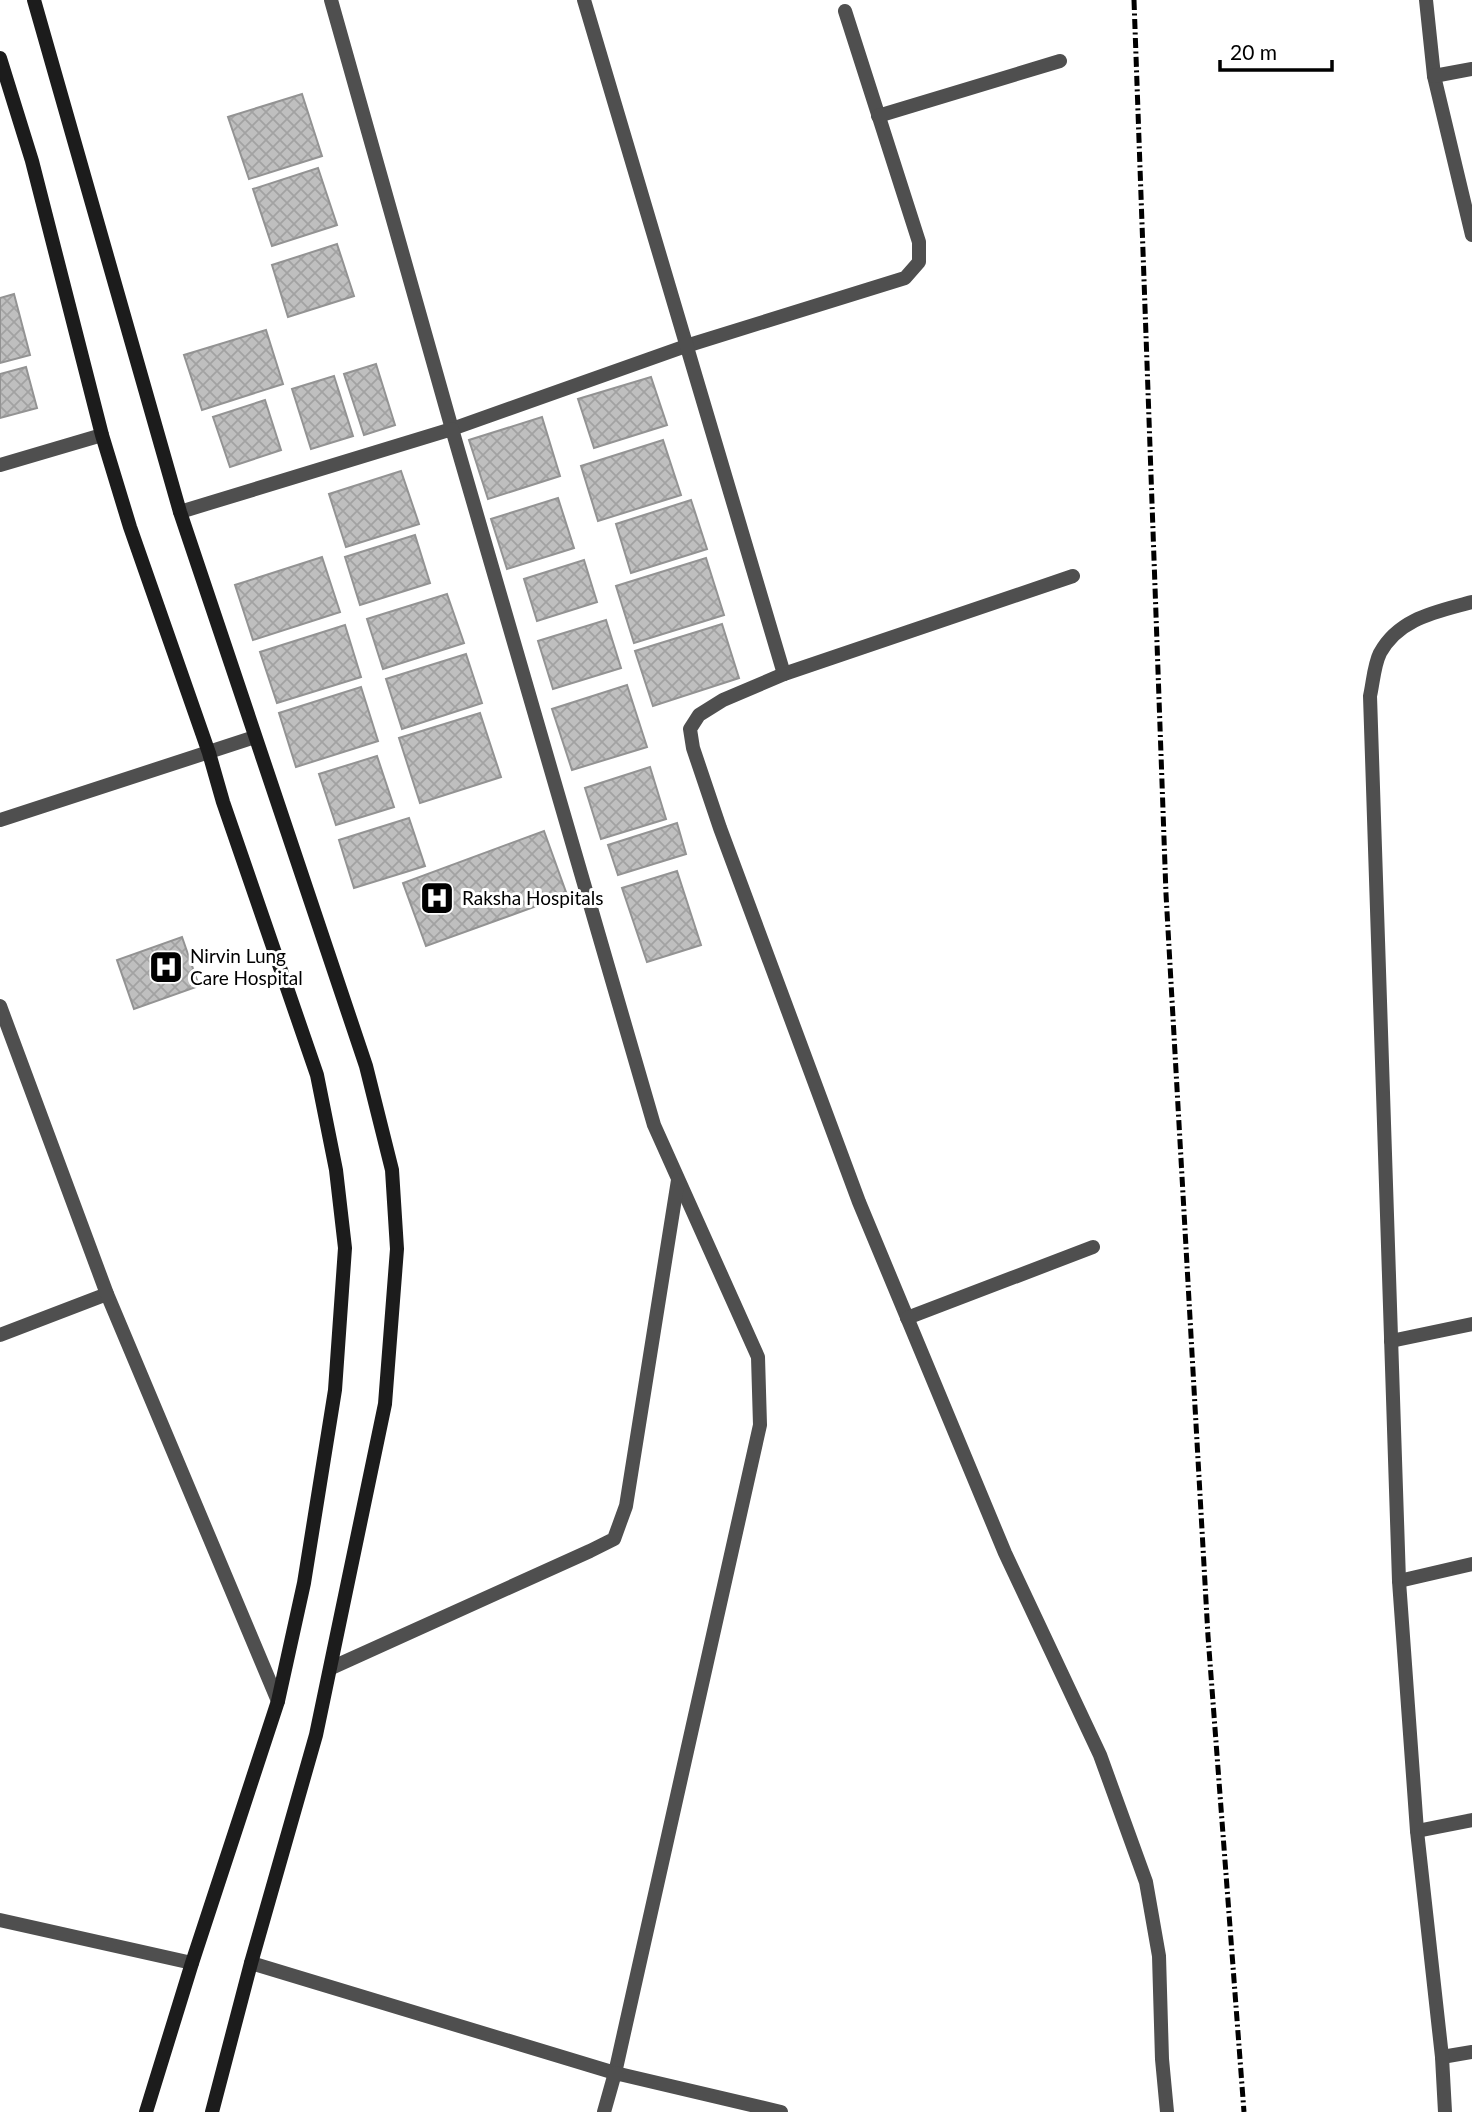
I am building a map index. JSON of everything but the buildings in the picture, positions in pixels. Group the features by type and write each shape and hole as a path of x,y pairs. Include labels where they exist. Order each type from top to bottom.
{"main road":[{"path":"34,0 180,512 366,1066 392,1170 397,1249 385,1404 316,1735 212,2112"},
{"path":"0,58 32,161 102,435 130,527 317,1075 336,1170 345,1248 335,1390 304,1583 278,1701 146,2112"}],"street":[{"path":"331,0 654,1125 758,1357 761,1424 604,2112"},
{"path":"584,0 784,674"},
{"path":"1426,0 1434,76 1472,235"},
{"path":"180,512 452,429 686,346 905,278 919,262 919,243 845,11"},
{"path":"878,116 1060,61"},
{"path":"1434,76 1472,69"},
{"path":"0,465 102,435"},
{"path":"1073,576 784,674 723,700 699,715 690,729 693,748 720,828 859,1202 1005,1553 1100,1755 1146,1882 1159,1956 1162,2059 1167,2112"},
{"path":"1445,2112 1442,2057 1417,1831 1399,1581 1370,696 1379,655 1398,629 1430,614 1472,602"},
{"path":"0,820 256,737"},
{"path":"0,1006 107,1294 278,1701"},
{"path":"331,1668 614,1539 626,1506 678,1180"},
{"path":"908,1318 1093,1247"},
{"path":"0,1335 107,1294"},
{"path":"1391,1341 1472,1324"},
{"path":"1399,1581 1472,1564"},
{"path":"1417,1831 1472,1820"},
{"path":"0,1920 192,1963"},
{"path":"251,1964 615,2073 781,2112"},
{"path":"1442,2057 1472,2052"}],"railway":[{"path":"1134,0 1166,894 1208,1636 1244,2112"}],"place":[{"name":"Raksha Hospitals","path":"437,898"},
{"name":"Nirvin Lung Care Hospital","path":"166,967"}]}
